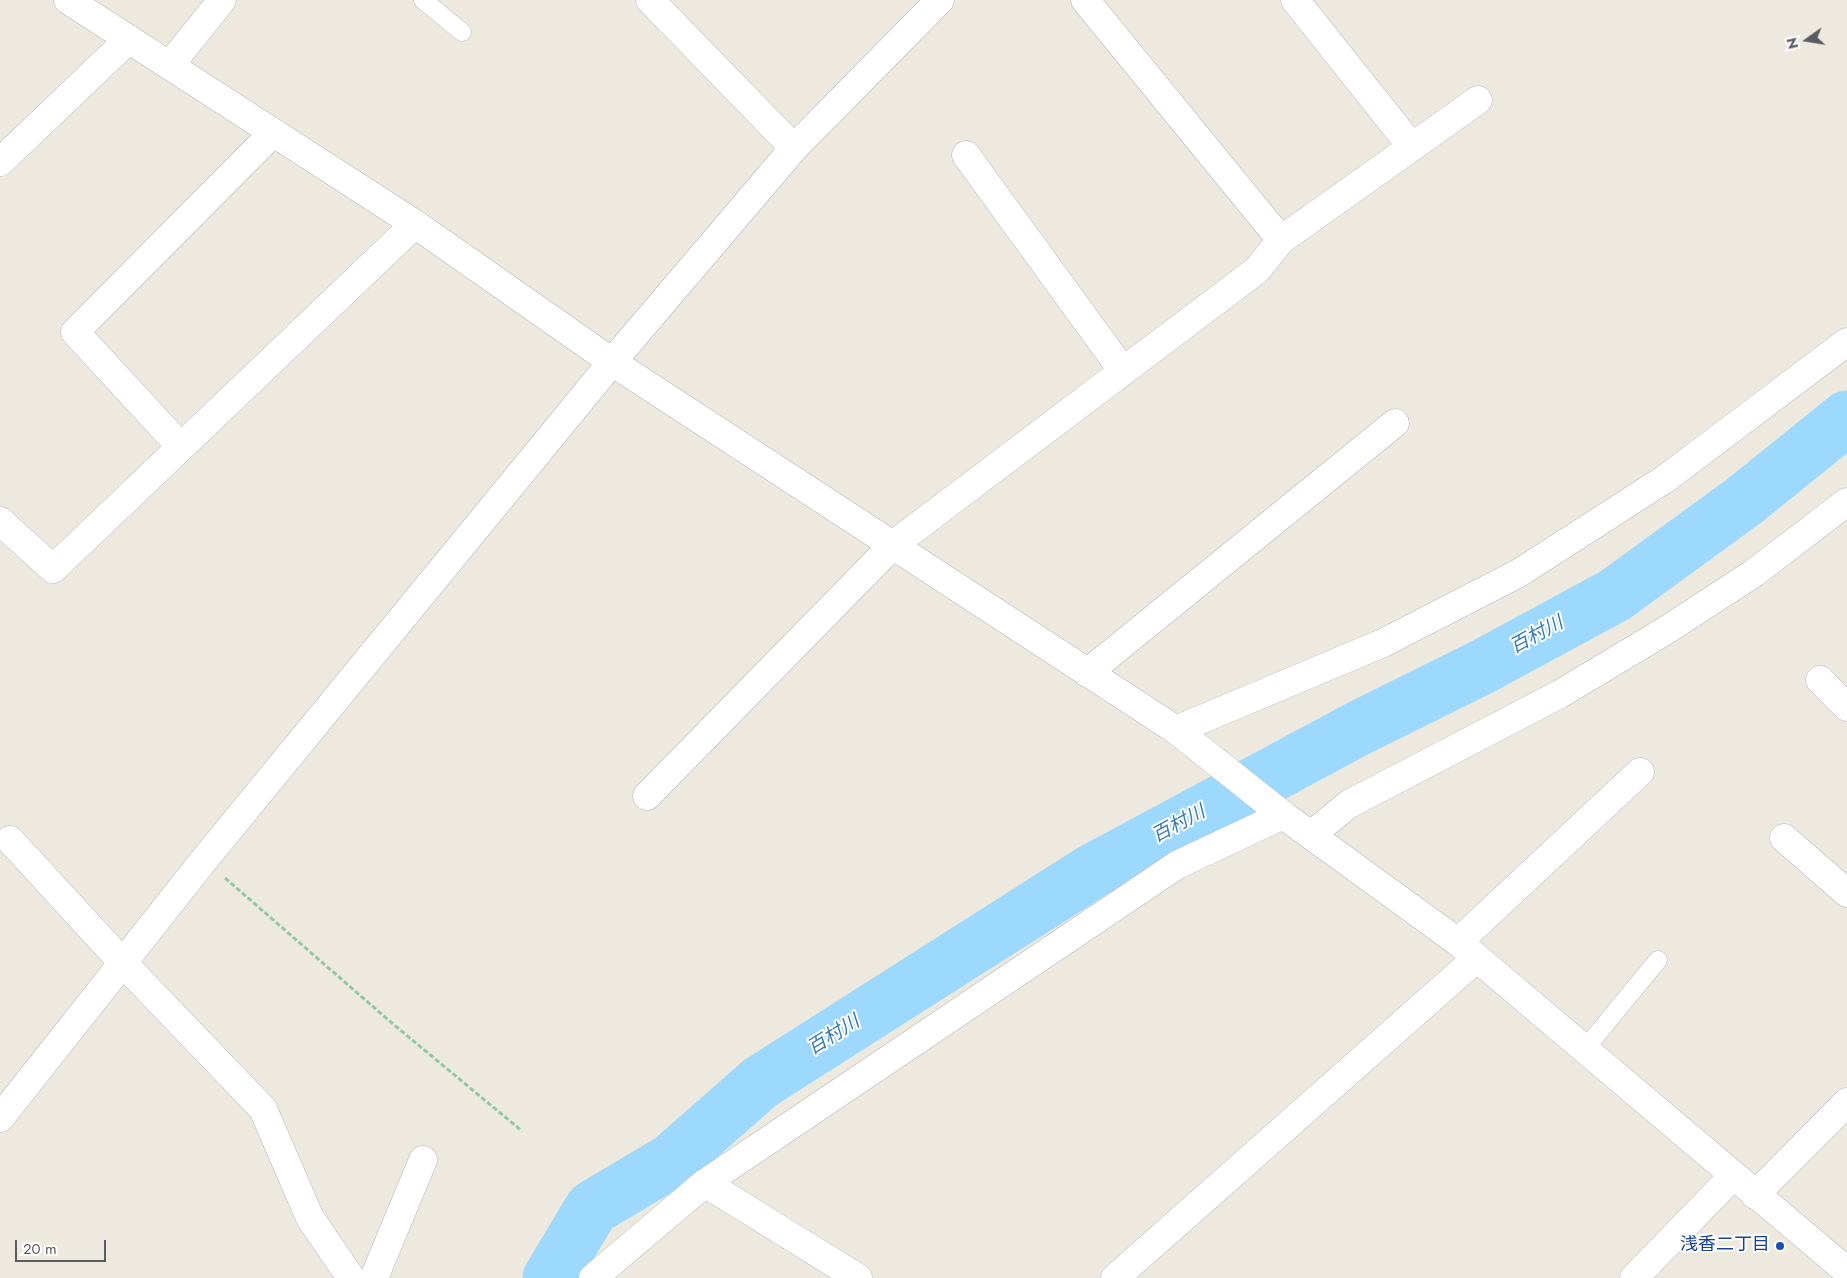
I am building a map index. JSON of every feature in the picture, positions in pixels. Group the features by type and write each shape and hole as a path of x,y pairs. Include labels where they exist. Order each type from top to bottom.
{"street":[{"path":"68,0 415,224 612,362 1176,730 1310,835 1467,950 1847,1271"},
{"path":"170,65 222,0"},
{"path":"650,0 794,148"},
{"path":"0,1118 204,860 612,362 794,148 940,0"},
{"path":"1085,0 1281,240"},
{"path":"1295,0 1412,146"},
{"path":"0,162 129,39"},
{"path":"647,796 893,545 1257,270 1281,240 1478,100"},
{"path":"181,447 75,332 273,132"},
{"path":"966,155 1123,371"},
{"path":"0,521 53,568 415,224"},
{"path":"1176,730 1383,643 1519,573 1665,479 1847,342"},
{"path":"1087,672 1395,423"},
{"path":"1310,835 1349,804 1560,694 1665,631 1754,573 1847,502"},
{"path":"1820,680 1847,706"},
{"path":"1116,1278 1467,950 1640,772"},
{"path":"593,1278 706,1183 1176,865 1275,808"},
{"path":"1784,838 1847,894"},
{"path":"10,840 123,963 264,1109 310,1218 352,1278"},
{"path":"1755,1195 1847,1102"},
{"path":"374,1278 423,1160"},
{"path":"1634,1278 1733,1176"},
{"path":"706,1183 858,1278"}],"lane":[{"path":"423,0 462,32"},
{"path":"1584,1050 1658,960"}],"path":[{"path":"204,860 393,1024 522,1131"}],"waterway":[{"name":"百村川","path":"550,1278 592,1208 671,1161 761,1082 1091,872 1359,728 1482,667 1615,595 1744,501 1847,418"}],"place":[{"name":"浅香二丁目","path":"1780,1246"}]}
